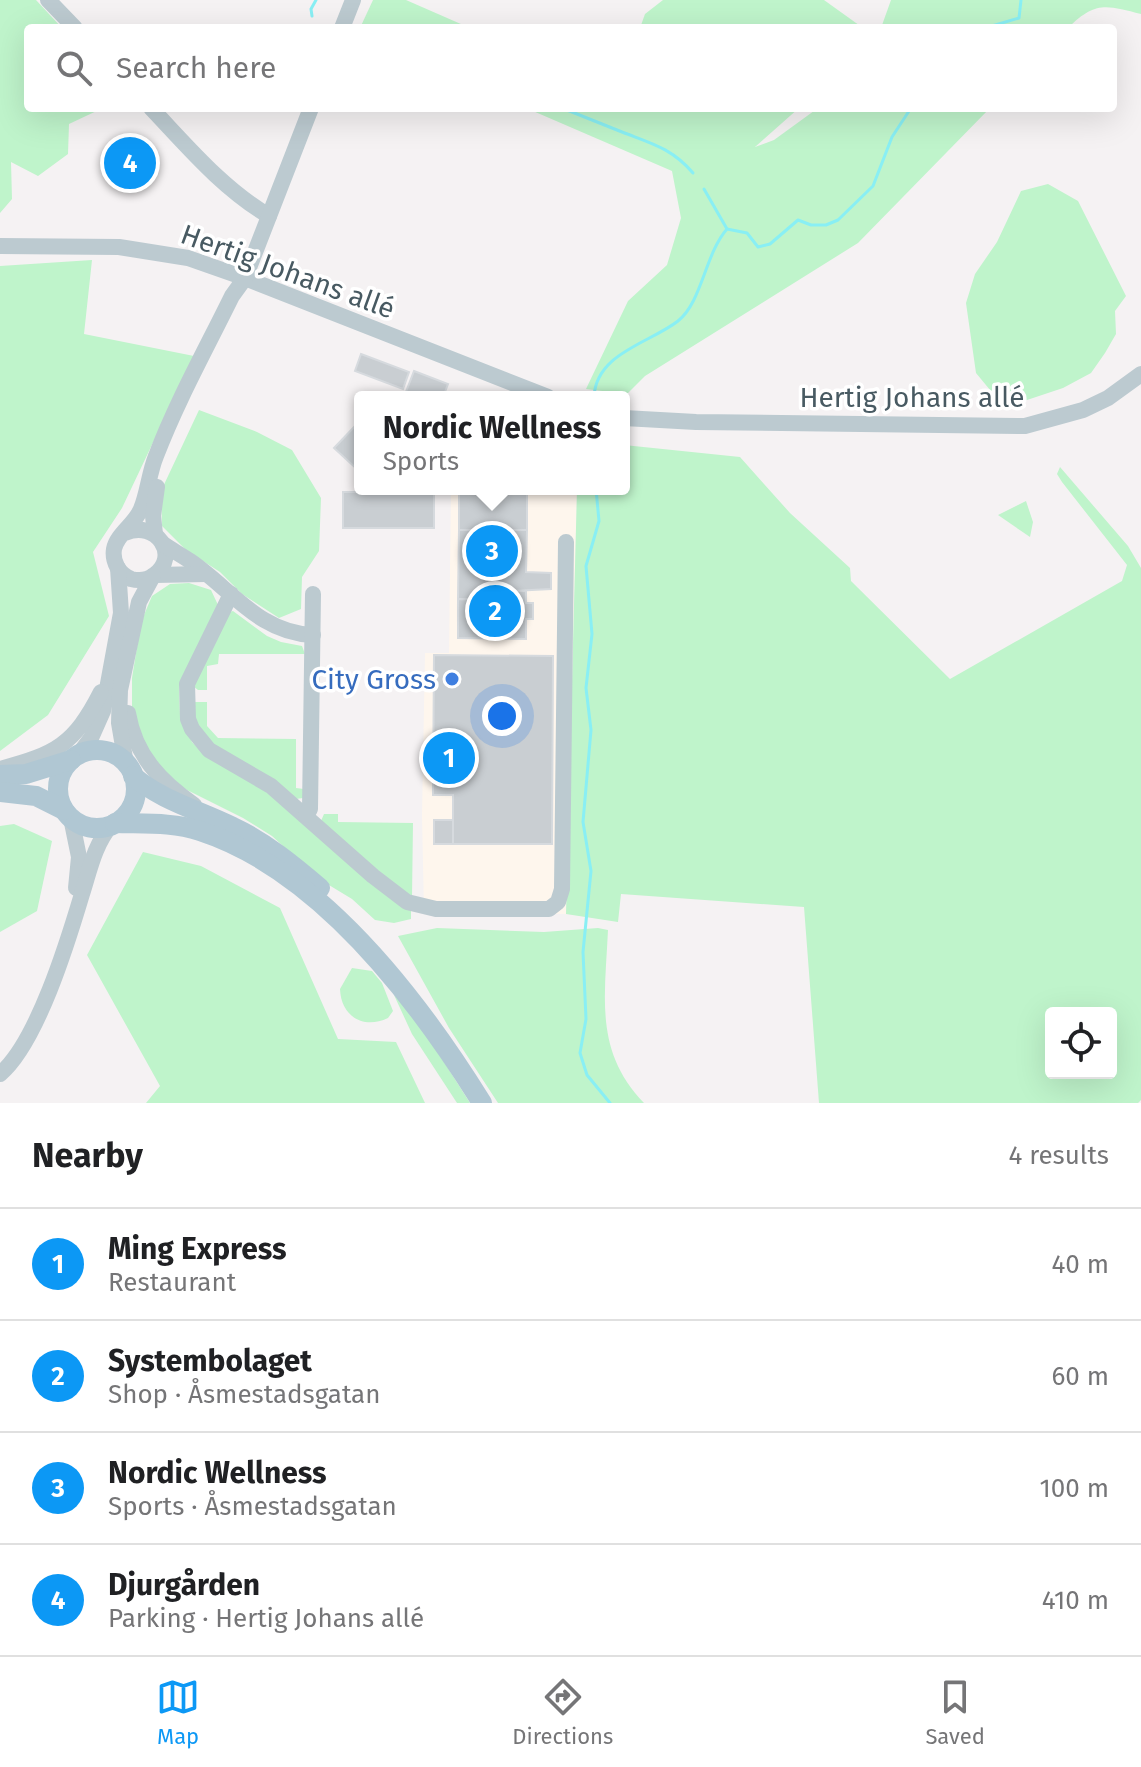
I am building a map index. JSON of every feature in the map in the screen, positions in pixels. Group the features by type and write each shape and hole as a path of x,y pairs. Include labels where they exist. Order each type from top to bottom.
{"main road":[{"path":"0,775 26,774 89,751 105,751 164,798 237,828 274,851 369,932 420,994 443,1042"},
{"path":"68,814 58,792 58,783 61,773 75,757"},
{"path":"113,824 132,805 135,792 130,770"},
{"path":"0,792 36,796 92,827 166,824 197,830 226,841 266,863 334,917 373,955 443,1042 482,1103"}],"street":[{"path":"48,0 71,24"},
{"path":"344,24 353,0"},
{"path":"155,112 236,195 269,216"},
{"path":"130,770 119,708 139,602 164,562 154,496 165,461 240,300 243,282 309,112"},
{"name":"Hertig Johans allé","path":"0,246 142,249 188,258 243,282 532,391"},
{"path":"75,757 91,738 103,711 121,606 114,552 118,541 138,517 155,459 176,408 232,296 243,282"},
{"name":"Hertig Johans allé","path":"630,418 1025,426 1083,410 1108,398 1141,374"},
{"path":"125,533 140,529 159,539 270,625 293,634 313,635"},
{"path":"231,594 187,684 188,719 209,750 271,786 381,882 415,905 436,909 555,907 561,896 562,878 566,542"},
{"path":"118,568 134,579 144,580 154,576 206,574"},
{"path":"306,815 310,809 313,594"},
{"path":"126,668 126,700 137,746 154,771 208,815"},
{"path":"0,769 52,752 71,738 92,709 109,677"},
{"path":"68,814 79,857 70,931"},
{"path":"0,1074 15,1059 25,1041 70,931 95,850 113,824"}],"shaded area":[{"path":"451,495 577,495 566,914 424,912 425,653 449,653"}],"green space":[{"path":"0,0 36,0 58,24 24,24 24,112 94,112 69,124 68,154 38,176 11,162 12,199 0,213"},
{"path":"373,0 406,0 461,24 362,24"},
{"path":"663,0 824,0 857,24 641,24 645,14"},
{"path":"891,0 1141,0 1141,14 1110,7 1094,9 1072,24 882,24"},
{"path":"535,112 794,112 755,147 774,140 812,112 986,112 858,243 645,376 630,391 586,389 628,301 667,265 681,218 672,171"},
{"path":"1048,184 1078,201 1126,296 1115,311 1116,334 1091,373 1063,388 1021,402 995,396 976,373 966,303 975,274 997,242 1021,191"},
{"path":"92,260 84,334 194,356 122,508 93,552 109,616 48,715 0,751 0,266"},
{"path":"199,410 257,432 292,450 321,498 319,551 302,577 301,609 279,618 242,594 220,572 186,550 162,526 161,491"},
{"path":"630,446 740,457 790,513 850,568 851,581 950,679 1122,581 1127,565 1062,482 1057,474 1060,467 1128,546 1141,568 1141,1100 1138,1103 819,1103 804,907 621,894 618,922 566,914 577,495 630,495"},
{"path":"1026,501 1033,522 1030,537 998,515"},
{"path":"189,583 211,590 218,605 179,687 180,714 192,742 202,752 253,781 411,910 411,919 394,923 375,920 352,899 319,879 272,836 183,788 148,755 132,709 132,678 141,622 152,596 170,584"},
{"path":"233,611 267,636 302,646 305,654 219,654 218,664 207,666 207,690 198,690 193,686"},
{"path":"193,702 207,702 207,726 218,738 296,739 296,788 304,789 303,798 296,799 210,742 194,719"},
{"path":"324,814 338,814 338,822 413,823 412,897 321,821"},
{"path":"14,824 52,841 37,911 0,932 0,826"},
{"path":"143,852 201,866 280,908 338,1039 396,1042 425,1103 146,1103 160,1086 87,955"},
{"path":"437,928 544,932 608,930 605,1000 610,1043 628,1083 644,1103 498,1103 449,1028 398,936"},
{"path":"352,968 372,971 382,983 393,1011 388,1018 362,1021 344,1007 340,989"},
{"path":"394,995 418,1021 470,1103 457,1103 412,1034"}],"building":[{"path":"361,354 409,372 403,389 355,371"},
{"path":"414,371 448,384 445,391 406,391"},
{"path":"354,427 354,466 334,448"},
{"path":"343,492 354,492 354,495 434,495 434,528 343,528"},
{"path":"459,495 527,495 527,530 459,530"},
{"path":"459,530 527,530 526,572 551,573 551,589 512,591 512,600 458,599"},
{"path":"512,591 526,591 526,603 533,603 533,619 526,619 526,639 458,638 458,599 512,600"},
{"path":"434,655 553,656 552,844 453,844 453,795 433,795"},
{"path":"434,820 453,820 453,844 434,844"}],"waterway":[{"path":"312,16 311,9 316,0"},
{"path":"999,24 1019,18 1021,0"},
{"path":"572,112 660,147 693,173"},
{"path":"595,391 604,370 614,359 666,329 686,313 713,251 727,229 747,233 758,247 770,244 798,220 811,225 826,225 838,220 873,186 892,137 908,112"},
{"path":"704,189 727,229"},
{"path":"597,495 599,521 586,566 592,634 586,688 591,730 583,822 591,871 583,952 586,1019 580,1053 587,1075 610,1103"}],"place":[{"name":"Djurgården","path":"130,163"},
{"name":"Nordic Wellness","path":"492,551"},
{"name":"Systembolaget","path":"495,611"},
{"name":"City Gross","path":"452,679"},
{"name":"Ming Express","path":"449,758"}]}
